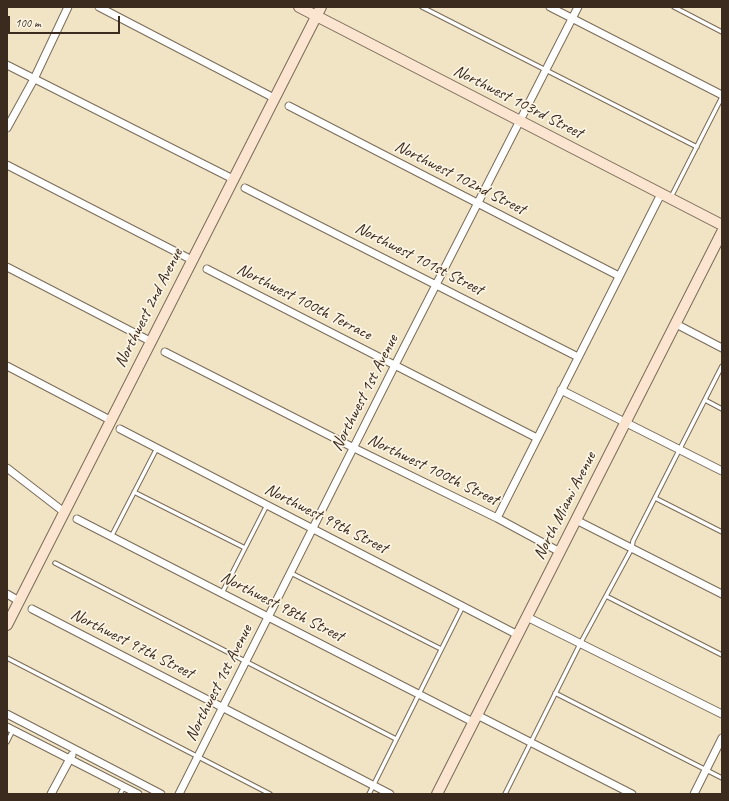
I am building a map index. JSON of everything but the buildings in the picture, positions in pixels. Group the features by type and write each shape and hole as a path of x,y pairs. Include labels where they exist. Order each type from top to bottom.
{"main road":[{"name":"Northwest 103rd Street","path":"299,7 319,11 520,121 722,225"},
{"name":"Northwest 2nd Avenue","path":"7,625 319,11"},
{"name":"North Miami Avenue","path":"437,794 722,232"}],"street":[{"path":"7,128 34,79 68,7"},
{"path":"99,7 274,98"},
{"path":"550,7 722,96"},
{"name":"Northwest 1st Avenue","path":"179,794 578,7"},
{"path":"7,65 233,179"},
{"name":"Northwest 102nd Street","path":"289,106 478,205 619,276"},
{"path":"7,165 192,260"},
{"name":"Northwest 101st Street","path":"246,188 578,357"},
{"path":"496,518 661,194"},
{"path":"7,268 150,341"},
{"name":"Northwest 100th Terrace","path":"207,269 537,438"},
{"path":"676,324 722,348"},
{"name":"Northwest 100th Street","path":"165,352 496,518 560,552"},
{"path":"7,366 110,420"},
{"path":"561,390 626,421 722,471"},
{"name":"Northwest 99th Street","path":"120,429 518,635"},
{"path":"7,468 64,512"},
{"name":"Northwest 98th Street","path":"77,519 419,694 530,742 632,794"},
{"path":"576,520 722,594"},
{"path":"7,594 19,601"},
{"name":"Northwest 97th Street","path":"32,609 390,794"},
{"path":"527,617 722,714"},
{"path":"7,714 161,794"},
{"path":"10,728 138,794"},
{"path":"694,794 722,738"},
{"path":"52,794 75,750"}],"lane":[{"path":"422,7 697,147"},
{"path":"674,7 722,32"},
{"path":"670,198 722,96"},
{"path":"511,794 505,793 580,644 632,548 633,541 722,366"},
{"path":"704,400 722,409"},
{"path":"111,537 156,448"},
{"path":"134,492 245,548"},
{"path":"655,498 722,532"},
{"path":"222,593 267,505"},
{"path":"55,563 396,739"},
{"path":"291,573 442,649"},
{"path":"606,596 722,655"},
{"path":"369,794 463,606"},
{"path":"7,658 270,794"},
{"path":"555,694 722,778"},
{"path":"7,742 10,728"},
{"path":"120,794 124,787"}]}
